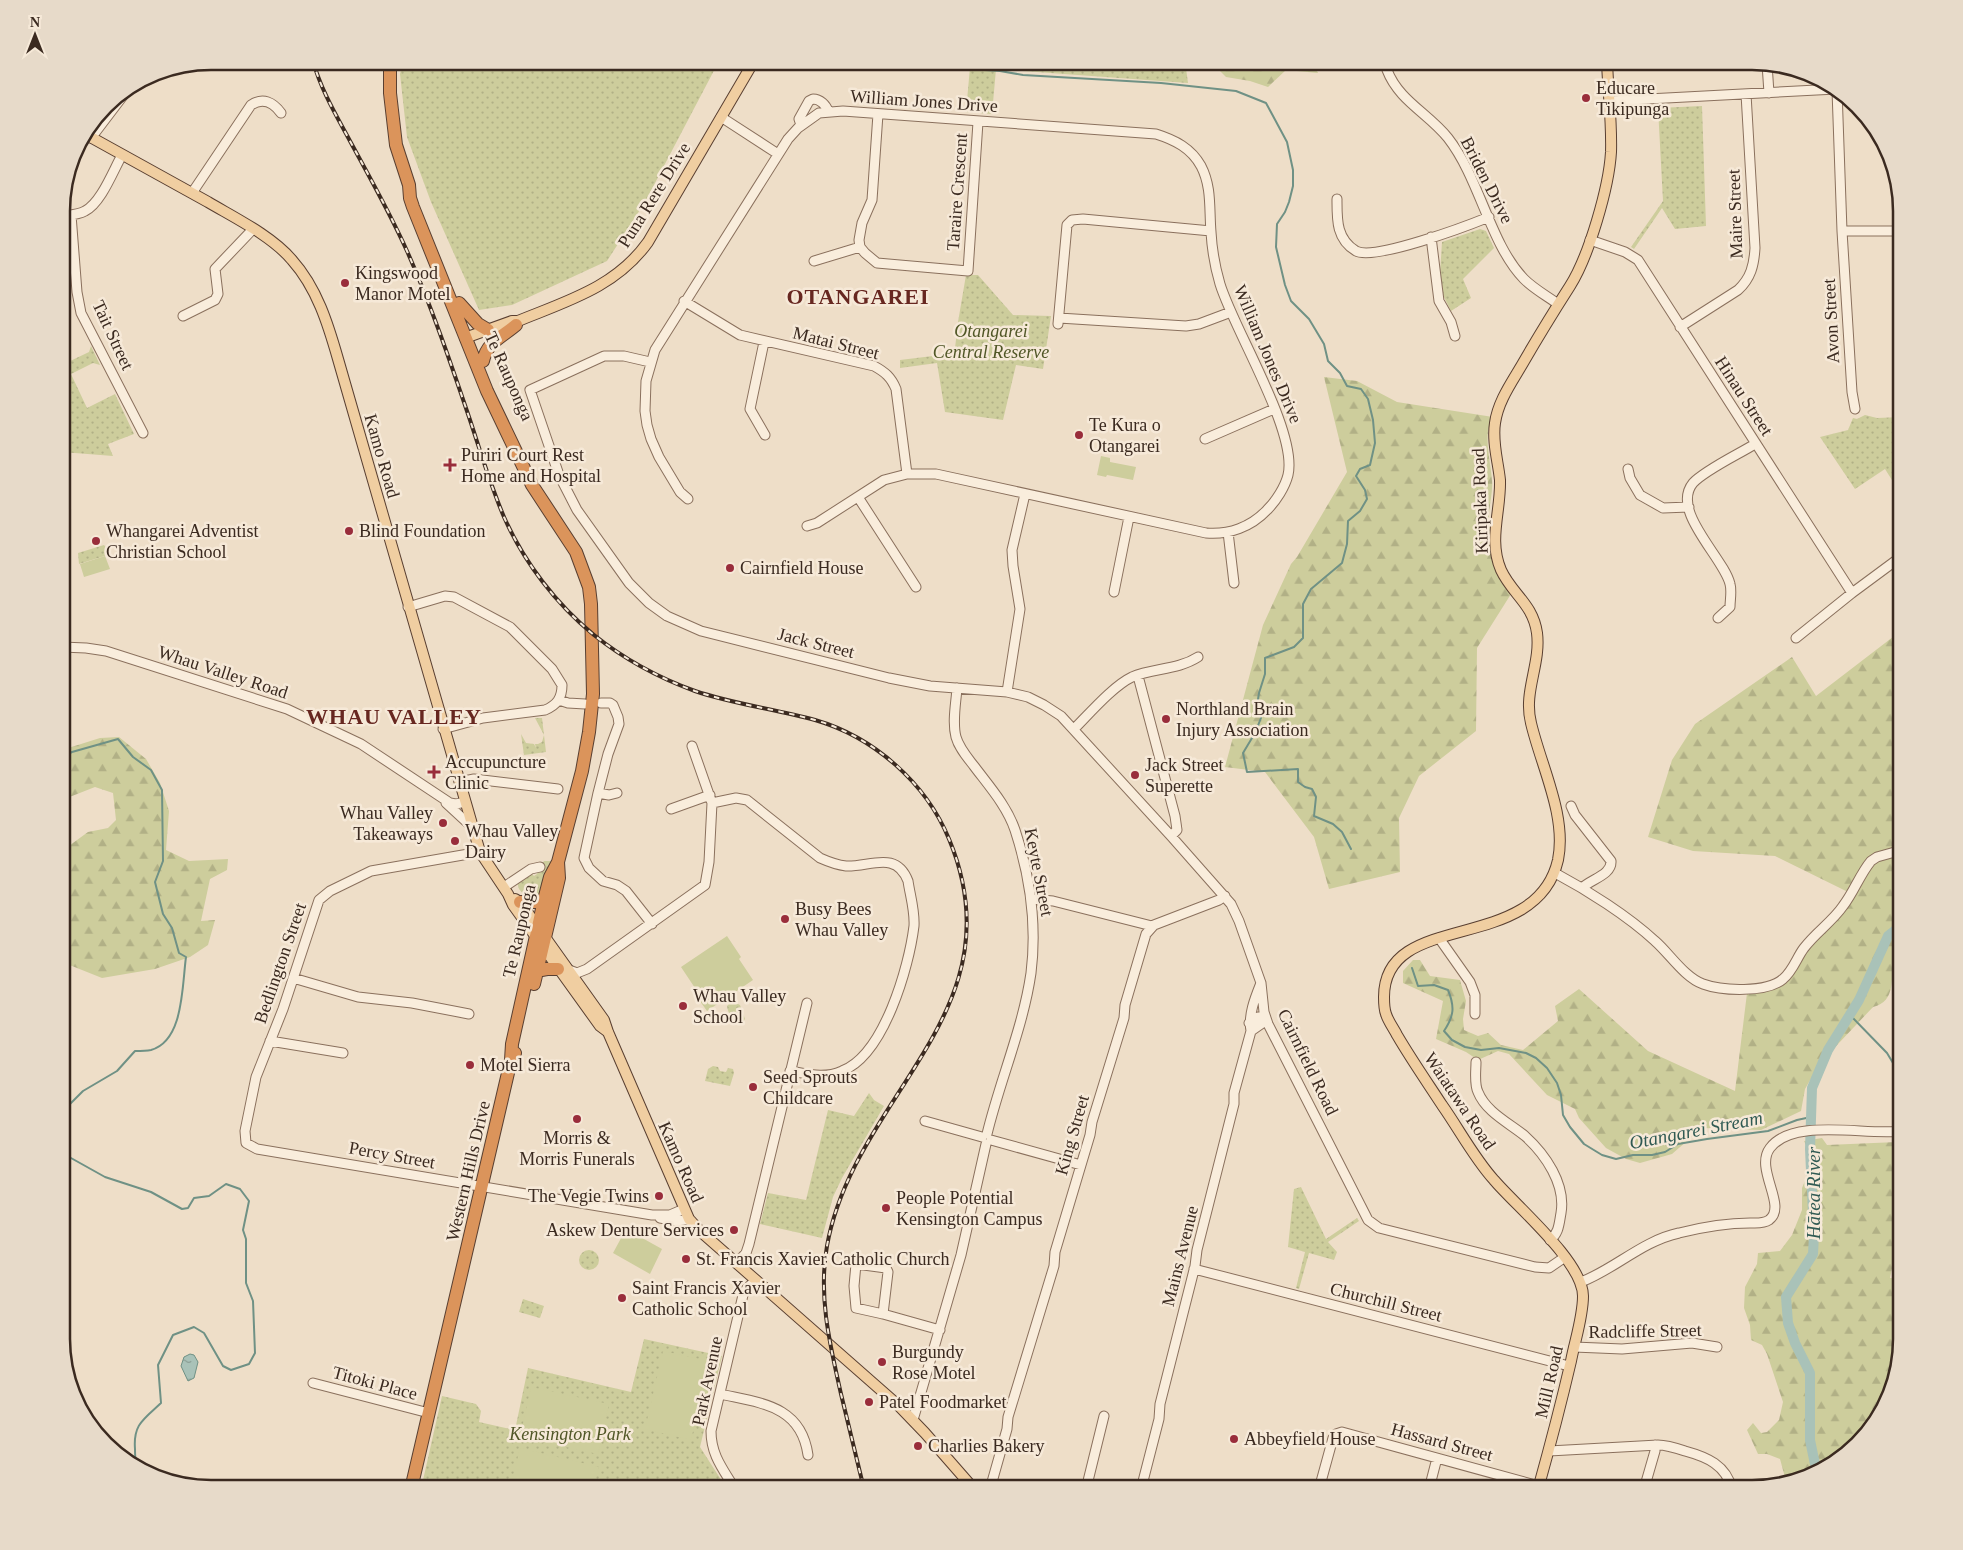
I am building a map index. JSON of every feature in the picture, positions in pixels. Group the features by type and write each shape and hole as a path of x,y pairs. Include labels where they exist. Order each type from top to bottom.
{"highway":[{"name":"Te Rauponga","path":"390,70 390,93 396,145 409,185 410,198 470,340 483,361 511,426 546,491 578,542 589,567 596,602 597,701"},
{"name":"Te Rauponga","path":"409,185 418,199 459,303 487,392 532,485 567,536 583,568 592,604 597,701 582,770 558,862 550,877 544,900 540,937 512,1044 511,1060"},
{"path":"459,303 478,324 488,330"},
{"path":"483,361 485,352 491,343 517,323"},
{"name":"Western Hills Drive","path":"413,1480 511,1060 519,1045 536,971 540,937 559,878 558,862"},
{"path":"520,902 544,900"},
{"path":"536,971 548,968 564,970"}],"main road":[{"name":"Puna Rere Drive","path":"470,340 517,323 596,288 616,276 627,266 648,242 749,70"},
{"name":"Kiripaka Road","path":"1439,938 1514,915 1532,902 1547,887 1555,873 1560,846 1559,824 1529,712 1529,688 1536,654 1537,632 1530,610 1508,582 1498,562 1494,538 1500,481 1494,424 1501,400 1570,285 1590,240 1602,198 1611,154 1610,101 1607,70"},
{"name":"Kamo Road","path":"91,138 254,229 285,252 311,286 320,305 338,359 443,729 480,852 506,890 513,906 540,937 600,1026 608,1032"},
{"name":"Puna Rere Drive","path":"470,340 512,320 517,323"},
{"name":"Kamo Road","path":"506,890 520,902 540,937"},
{"name":"Waiatawa Road","path":"1439,938 1414,947 1398,959 1392,968 1384,991 1386,1016 1402,1044 1490,1176 1565,1257 1580,1282"},
{"name":"Kamo Road","path":"564,970 581,987 604,1020 686,1214 700,1230 913,1420 966,1480"},
{"name":"Mill Road","path":"1540,1480 1574,1346 1583,1297 1580,1282"}],"street":[{"name":"Briden Drive","path":"1386,70 1391,82 1399,92 1448,138 1474,181 1503,248 1516,268 1534,288 1558,304"},
{"path":"1767,71 1769,93"},
{"path":"1610,101 1825,91"},
{"name":"Maire Street","path":"1680,327 1738,290 1745,284 1753,269 1755,248 1746,94"},
{"name":"William Jones Drive","path":"801,125 799,119 813,99 817,99 827,106 828,111"},
{"name":"Avon Street","path":"1837,99 1842,231 1854,409"},
{"path":"192,193 251,105 259,101 269,102 281,113"},
{"name":"William Jones Drive","path":"688,499 680,492 659,457 651,439 645,402 646,381 650,362 660,340 684,301 778,154 801,125 820,113 828,111 1156,134 1177,142 1194,155 1205,174 1209,187 1215,266 1221,286 1286,439 1288,474 1278,496 1262,515 1240,528 1228,532 1206,533 936,474 907,474 884,480 817,523 807,526"},
{"path":"814,261 860,246 860,232 868,212 872,194 878,114"},
{"path":"721,118 778,154"},
{"name":"Taraire Crescent","path":"860,246 877,263 968,271 978,122"},
{"path":"70,215 85,211 94,204 122,155"},
{"path":"1337,199 1340,233 1356,251 1375,253 1431,237 1489,217"},
{"path":"1211,231 1084,219 1072,220 1067,225 1059,321 1180,326 1199,324 1231,312"},
{"path":"182,316 215,300 218,294 214,270 254,229"},
{"path":"1842,231 1893,231"},
{"path":"1431,237 1439,301 1451,322 1455,336"},
{"name":"Hinau Street","path":"1590,240 1625,252 1638,260 1852,593"},
{"name":"Tait Street","path":"70,246 76,292 81,313 143,433"},
{"name":"Matai Street","path":"684,301 740,335 874,366 885,372 891,378 896,389 907,474"},
{"path":"764,342 750,409 765,436"},
{"name":"Jack Street","path":"650,362 624,356 604,356 530,390 559,475 577,510 591,532 649,603 666,616 701,631 930,686 1008,692 1028,697 1044,705 1074,729 1172,836"},
{"path":"1206,438 1274,409"},
{"path":"1718,618 1730,607 1730,584 1693,522 1689,507 1689,492 1693,484 1704,474 1755,444"},
{"path":"1628,469 1630,478 1640,495 1662,508 1689,507"},
{"path":"1008,692 1020,609 1012,550 1025,494"},
{"path":"858,497 916,587"},
{"path":"1114,592 1129,517"},
{"path":"1228,532 1234,583"},
{"path":"1796,638 1893,563"},
{"path":"408,607 445,596 454,596 508,626 560,679 562,691 560,700 553,707 545,710 483,718 443,729"},
{"name":"Whau Valley Road","path":"70,648 106,651 287,709 361,744 442,799 472,827"},
{"path":"1074,729 1118,687 1138,676 1189,663 1198,657"},
{"path":"1138,676 1175,816 1177,830 1172,836"},
{"name":"Keyte Street","path":"913,1420 961,1256 986,1139 1029,982 1033,946 1031,899 1024,863 1010,818 961,750 956,737 957,688"},
{"path":"560,700 568,703 597,701 615,707 619,724 608,754 584,854 586,863 603,882 623,887 652,924"},
{"path":"581,987 582,976 588,969 704,885 709,862 711,799 692,746"},
{"path":"459,782 474,779 558,789"},
{"path":"598,793 617,793"},
{"path":"671,809 711,799 736,798 747,800 820,858 845,866 882,862 893,863 902,870 908,880 914,920 908,958 895,1000 874,1041 857,1062 838,1073 817,1076 790,1071"},
{"name":"Whau Valley Road","path":"442,799 456,804 465,802"},
{"path":"1571,806 1575,815 1611,861 1608,872 1582,888"},
{"name":"Cairnfield Road","path":"1172,836 1225,896 1239,920 1261,983 1266,1018 1350,1186 1372,1223 1386,1229 1535,1267 1551,1267 1565,1257"},
{"name":"Bedlington Street","path":"246,1143 245,1131 252,1091 283,1009 319,900 324,894 372,870 480,852"},
{"path":"1555,873 1582,888 1656,941 1692,978 1702,984 1717,987 1757,989 1769,987 1785,978 1803,949 1834,918 1844,905 1871,861 1877,857 1893,853"},
{"path":"506,890 531,869 540,867"},
{"path":"1031,899 1053,900 1152,926 1225,896"},
{"name":"King Street","path":"993,1480 1090,1135 1092,1122 1124,1018 1125,1003 1145,936 1152,926"},
{"path":"1439,938 1470,982 1475,995 1475,1014"},
{"path":"564,970 577,973 588,969"},
{"path":"293,978 358,997 412,1003 469,1014"},
{"name":"Mains Avenue","path":"1143,1480 1250,1027 1254,999 1261,983"},
{"path":"737,1263 746,1253 749,1244 807,1003"},
{"path":"1250,1027 1261,1024 1266,1018"},
{"path":"270,1041 343,1053"},
{"path":"1476,1062 1478,1092 1507,1125 1524,1136 1553,1170 1560,1190 1562,1208 1558,1231 1550,1240"},
{"path":"924,1121 1081,1165"},
{"path":"1580,1282 1661,1238 1724,1223 1759,1223 1768,1220 1774,1213 1775,1206 1765,1166 1767,1153 1774,1143 1782,1138 1802,1132 1826,1130 1893,1131"},
{"name":"Percy Street","path":"246,1143 257,1148 652,1215 686,1214"},
{"path":"883,1314 888,1272 886,1268 856,1264 854,1286 856,1308 940,1330"},
{"name":"Churchill Street","path":"1194,1269 1569,1366"},
{"name":"Park Avenue","path":"729,1480 716,1459 711,1445 712,1431 743,1295 747,1288 756,1280"},
{"name":"Radcliffe Street","path":"1574,1346 1622,1350 1692,1343 1717,1347"},
{"name":"Titoki Place","path":"313,1383 428,1414"},
{"path":"720,1394 766,1404 783,1412 796,1424 801,1432 805,1439 808,1455"},
{"path":"1088,1480 1104,1416"},
{"name":"Hassard Street","path":"1321,1480 1332,1441 1336,1434 1346,1433 1514,1480"},
{"path":"1549,1451 1654,1445 1668,1446 1691,1452 1713,1461 1729,1480"},
{"path":"1647,1480 1655,1451 1654,1445"},
{"path":"1431,1480 1437,1458"}],"green space":[{"path":"401,70 714,70 645,202 607,261 512,305 479,310 431,202 407,137"},
{"path":"970,70 996,70 992,114 966,112"},
{"path":"1010,70 1186,70 1188,83"},
{"path":"1219,70 1286,70 1268,87 1250,81 1226,77"},
{"path":"1286,70 1317,70 1318,73"},
{"path":"1702,106 1706,226 1675,229 1662,208 1634,249 1631,247 1663,201 1658,108"},
{"path":"1480,229 1486,231 1494,248 1463,279 1471,298 1451,311 1443,295 1440,274 1442,242"},
{"name":"Otangarei Central Reserve","path":"966,275 978,275 1013,315 1051,316 1043,369 1016,365 1003,420 945,412 937,363 900,368 900,360 941,355 954,357"},
{"path":"91,346 100,365 93,363 71,374 87,408 115,394 134,434 108,444 113,456 70,453 70,361 89,352"},
{"path":"1324,377 1357,381 1397,402 1493,417 1488,432 1492,485 1489,512 1491,537 1496,556 1511,594 1477,648 1476,731 1419,776 1399,818 1400,872 1329,889 1314,837 1265,772 1225,767 1263,625 1291,564 1347,472"},
{"path":"1865,415 1877,418 1893,417 1893,482 1885,469 1855,489 1820,437 1848,430 1853,418 1857,419"},
{"path":"1101,456 1110,458 1110,462 1136,467 1133,480 1097,475"},
{"path":"104,545 111,554 79,564 78,553"},
{"path":"105,556 110,569 84,577 80,564"},
{"path":"1893,637 1893,966 1891,988 1886,1000 1873,1007 1820,1063 1805,1089 1801,1111 1761,1130 1702,1128 1672,1154 1640,1163 1626,1159 1606,1148 1579,1118 1575,1109 1547,1095 1509,1054 1498,1051 1478,1060 1466,1052 1436,1039 1443,1001 1403,983 1403,971 1413,960 1420,960 1430,976 1460,980 1466,1001 1463,1019 1464,1030 1478,1036 1488,1033 1501,1045 1523,1050 1558,1021 1555,1006 1579,989 1648,1051 1735,1091 1748,985 1762,986 1784,978 1848,892 1775,856 1693,851 1648,837 1672,760 1695,724 1792,657 1816,696"},
{"path":"535,718 542,718 544,735"},
{"path":"521,734 526,743 534,744 536,748 535,744 542,742 544,735 546,752 524,755"},
{"path":"119,737 146,759 160,783 169,811 166,850 189,861 228,859 227,870 210,879 201,921 215,920 208,945 190,957 155,969 102,978 70,965 70,845 88,832 108,828 116,820 113,793 95,787 70,797 70,747 100,738"},
{"path":"544,861 551,861 541,896 525,896 519,889 517,882 531,873 534,876 537,874"},
{"path":"727,936 753,980 707,1011 692,990 695,988 681,967"},
{"path":"732,1001 740,1005 745,1019 741,1024 733,1020 728,1012 727,1006"},
{"path":"713,1066 718,1067 720,1071 726,1072 728,1068 733,1069 734,1073 730,1086 705,1081 708,1069"},
{"path":"869,1093 874,1100 884,1106 833,1197 822,1238 760,1224 768,1193 806,1200 828,1110 854,1116"},
{"path":"1822,1138 1827,1145 1893,1142 1893,1264 1890,1278 1893,1278 1892,1357 1886,1384 1874,1410 1852,1439 1823,1461 1785,1476 1780,1459 1767,1454 1758,1454 1747,1430 1753,1423 1761,1433 1767,1432 1779,1420 1783,1402 1767,1354 1762,1345 1751,1340 1750,1325 1744,1308 1745,1287 1757,1264 1758,1253 1780,1251 1792,1235 1802,1210 1802,1188 1807,1176 1806,1145 1804,1141"},
{"path":"1301,1187 1326,1239 1357,1218 1359,1221 1328,1242 1337,1252 1334,1260 1309,1253 1299,1289 1296,1288 1305,1252 1288,1247 1294,1189"},
{"path":"626,1229 662,1249 650,1274 613,1253"},
{"path":"589,1250 596,1253 599,1260 596,1267 589,1270 582,1267 579,1260 582,1253"},
{"path":"523,1299 544,1306 540,1318 519,1312"},
{"name":"Kensington Park","path":"644,1339 722,1356 700,1447 721,1480 423,1480 442,1396 476,1404 481,1411 479,1422 515,1430 528,1368 631,1392"},
{"path":"663,1351 709,1361 691,1440 645,1429"},
{"path":"531,1387 609,1404 598,1454 520,1437"},
{"path":"520,1448 599,1467 595,1480 512,1480"}],"water":[{"path":"190,1354 194,1355 198,1362 194,1378 188,1381 181,1366 184,1357"}],"waterway":[{"name":"Otangarei Stream","path":"985,70 1023,75 1161,83 1236,91 1266,103 1287,142 1293,170 1293,186 1285,212 1277,224 1276,247 1285,285 1291,301 1309,319 1324,344 1328,361 1340,373 1347,386 1361,389 1368,399 1373,420 1375,443 1370,465 1360,469 1356,476 1365,490 1367,499 1360,511 1348,521 1347,544 1342,563 1311,589 1303,604 1303,638 1294,647 1265,658 1265,674 1257,706 1261,718 1255,733 1243,753 1247,772 1298,769 1298,782 1312,789 1316,797 1314,816 1333,824 1342,832 1351,849"},
{"path":"70,753 118,739 133,757 151,770 162,790 163,861 155,882 163,914 172,928 179,953 186,957 179,1011 176,1024 170,1036 162,1045 151,1050 135,1051 117,1071 83,1091 70,1104"},
{"name":"Hātea River","path":"1815,1465 1810,1440 1810,1373 1795,1343 1788,1323 1786,1297 1813,1254 1814,1235 1810,1149 1812,1088 1828,1050 1859,1000 1888,936 1893,932"},
{"name":"Otangarei Stream","path":"1412,968 1418,986 1434,985 1448,990 1452,1001 1452,1016 1444,1031 1452,1040 1465,1047 1481,1050 1499,1048 1526,1053 1536,1058 1547,1068 1557,1083 1561,1095 1563,1115 1570,1127 1584,1144 1602,1155 1616,1159 1633,1155 1652,1155 1665,1152 1678,1144 1768,1131 1811,1117"},
{"path":"1850,1015 1887,1053 1893,1063"},
{"path":"70,1157 105,1177 151,1192 182,1209 188,1208 194,1198 209,1196 226,1184 240,1189 249,1201 243,1230 246,1239 246,1283 253,1301 255,1353 249,1364 231,1370 223,1366 204,1333 194,1327 173,1335 158,1365 161,1403 145,1418 138,1428 135,1441 135,1458"}],"railway":[{"path":"316,70 329,102 387,209 416,271 440,333 504,517 531,566 554,596 580,623 605,644 642,667 668,680 709,696 815,720 858,738 896,765 912,781 927,799 949,839 966,900 964,954 949,1004 925,1050 868,1143 843,1192 827,1246 824,1283 826,1320 837,1376 862,1480"}],"place":[{"name":"Educare Tikipunga","path":"1586,98"},
{"name":"Kingswood Manor Motel","path":"345,283"},
{"name":"Te Kura o Otangarei","path":"1079,435"},
{"name":"Puriri Court Rest Home and Hospital","path":"450,465"},
{"name":"Blind Foundation","path":"349,531"},
{"name":"Whangarei Adventist Christian School","path":"96,541"},
{"name":"Cairnfield House","path":"730,568"},
{"name":"Northland Brain Injury Association","path":"1166,719"},
{"name":"Accupuncture Clinic","path":"434,772"},
{"name":"Jack Street Superette","path":"1135,775"},
{"name":"Whau Valley Takeaways","path":"443,823"},
{"name":"Whau Valley Dairy","path":"455,841"},
{"name":"Busy Bees Whau Valley","path":"785,919"},
{"name":"Whau Valley School","path":"683,1006"},
{"name":"Motel Sierra","path":"470,1065"},
{"name":"Seed Sprouts Childcare","path":"753,1087"},
{"name":"Morris & Morris Funerals","path":"577,1119"},
{"name":"The Vegie Twins","path":"659,1196"},
{"name":"People Potential Kensington Campus","path":"886,1208"},
{"name":"Askew Denture Services","path":"734,1230"},
{"name":"St. Francis Xavier Catholic Church","path":"686,1259"},
{"name":"Saint Francis Xavier Catholic School","path":"622,1298"},
{"name":"Burgundy Rose Motel","path":"882,1362"},
{"name":"Patel Foodmarket","path":"869,1402"},
{"name":"Abbeyfield House","path":"1234,1439"},
{"name":"Charlies Bakery","path":"918,1446"}],"district":[{"name":"OTANGAREI","path":"858,296"},
{"name":"WHAU VALLEY","path":"394,716"}]}
